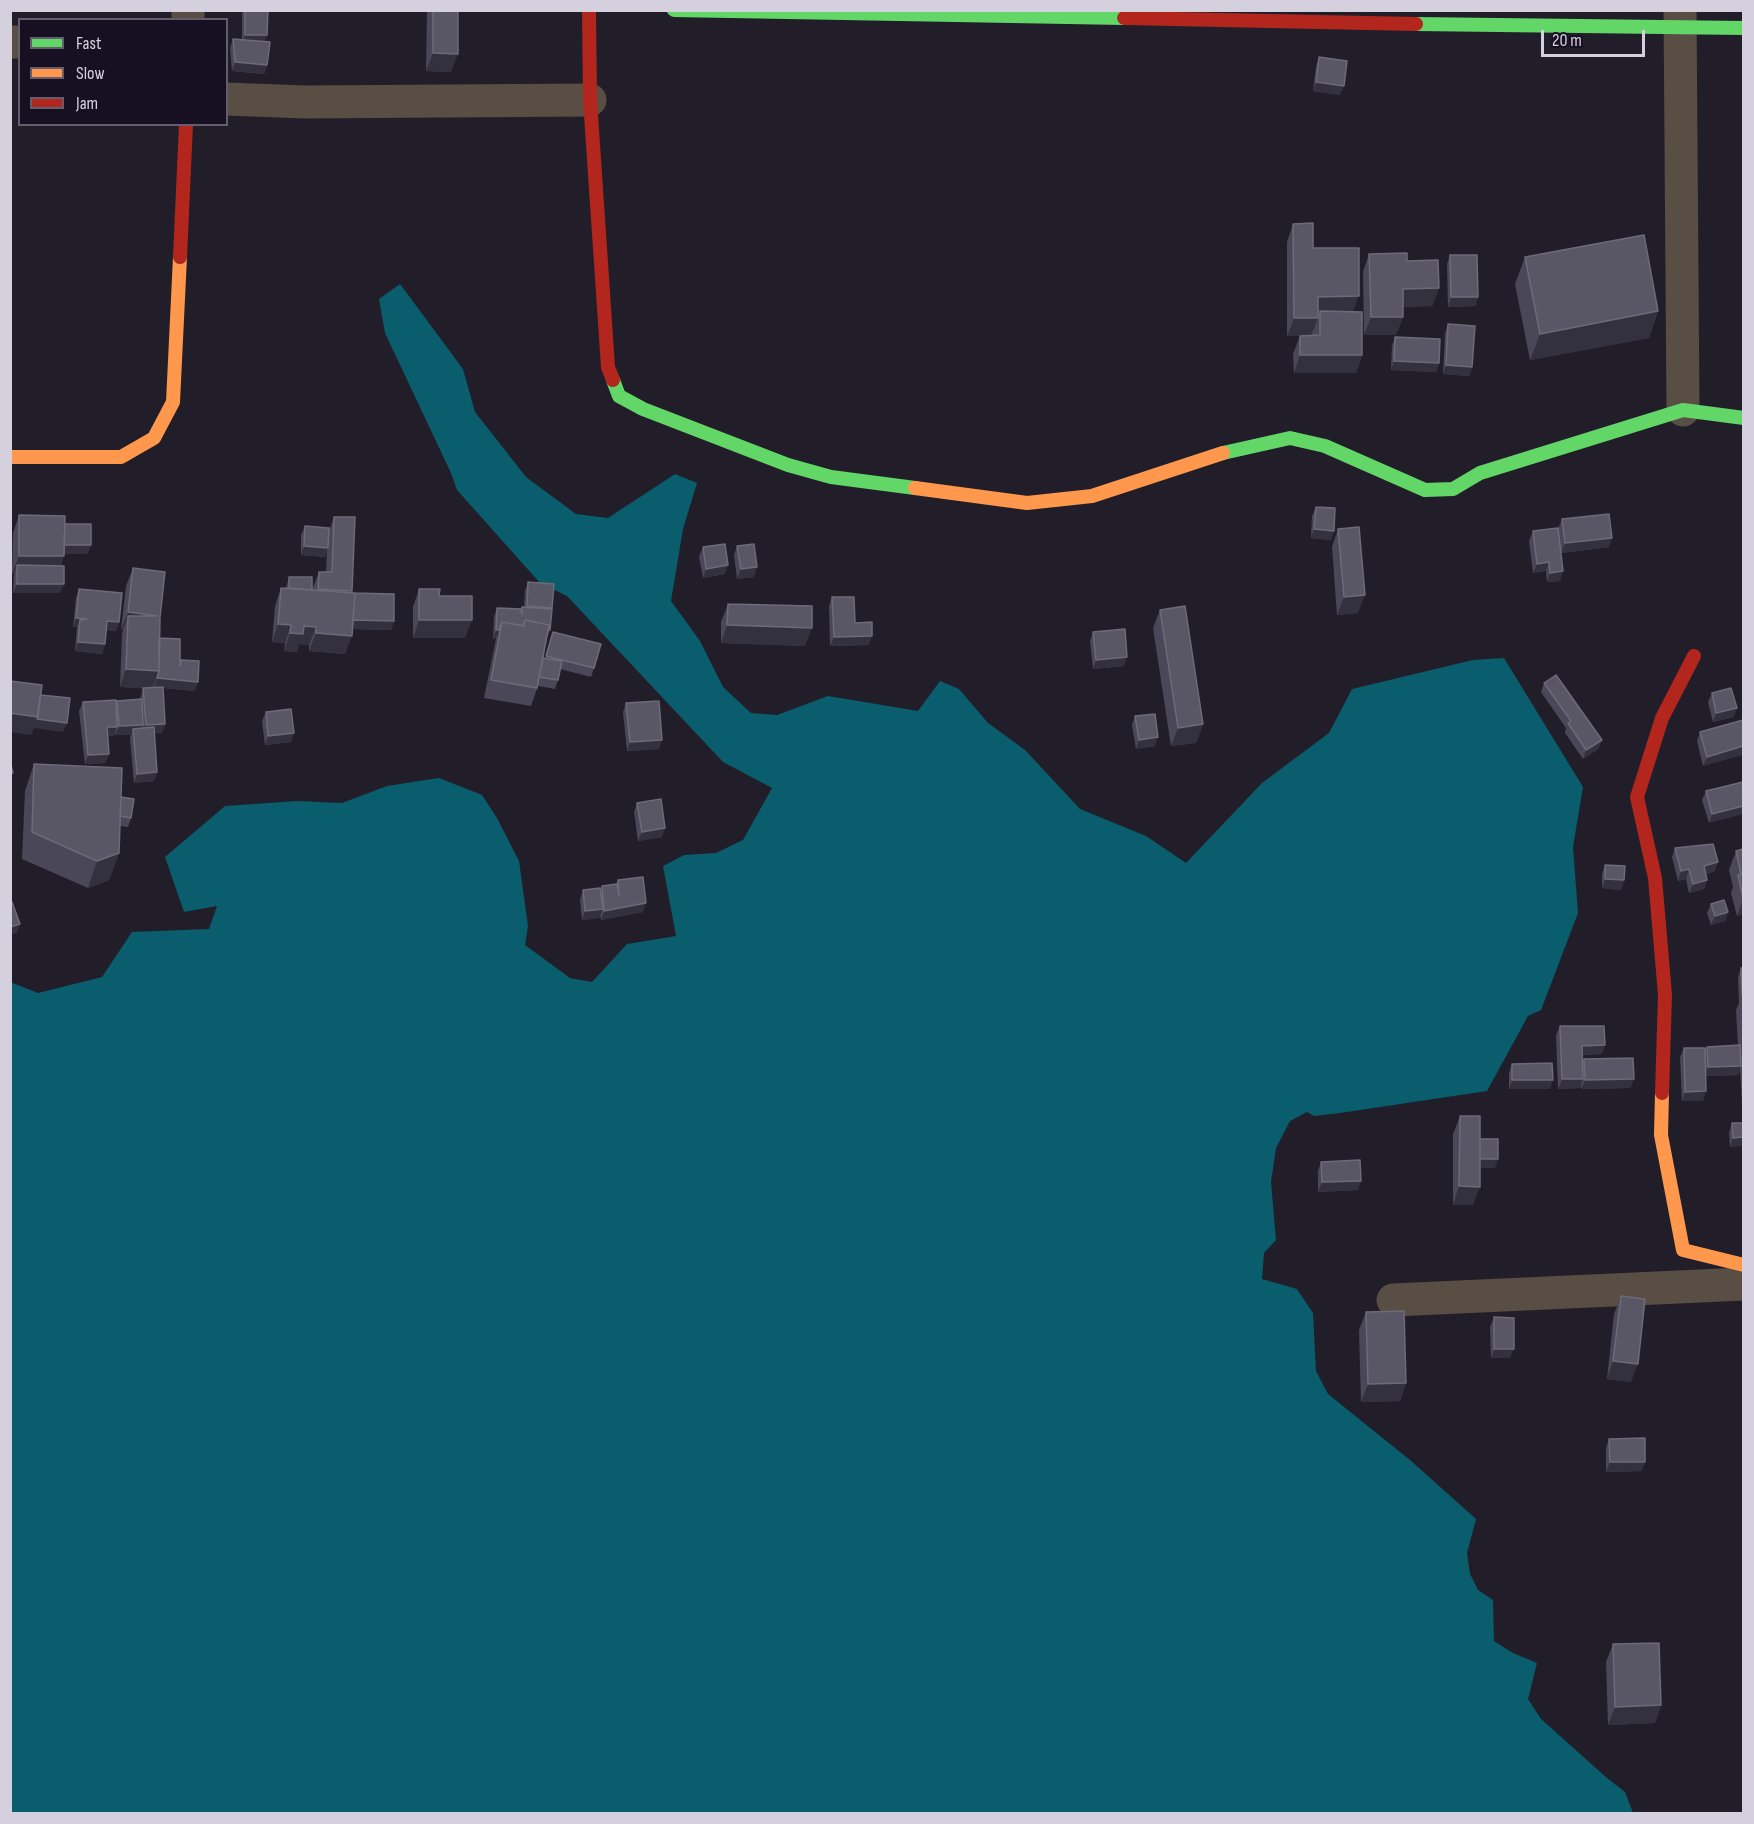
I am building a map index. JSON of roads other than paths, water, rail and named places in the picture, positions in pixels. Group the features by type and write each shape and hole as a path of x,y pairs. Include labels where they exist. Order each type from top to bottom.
{"street":[{"path":"589,10 590,100 608,367 619,396 643,409 788,465 831,477 1027,503 1092,496 1222,453 1290,438 1325,446 1425,490 1453,489 1480,473 1683,410 1743,418"},
{"path":"674,10 1680,20 1743,28"},
{"path":"1680,20 1683,410"},
{"path":"228,99 305,102 590,100"},
{"path":"10,457 121,457 154,438 173,402 186,126"},
{"path":"1694,656 1662,718 1637,797 1656,878 1665,995 1661,1135 1683,1250 1743,1264"},
{"path":"1394,1300 1743,1284"}],"water":[{"path":"400,284 463,369 475,412 526,477 576,514 608,518 675,474 697,483 683,529 671,601 700,641 723,687 751,713 777,715 828,696 918,711 940,681 959,689 988,723 1025,750 1080,809 1146,836 1186,863 1262,783 1329,733 1352,689 1473,660 1504,658 1583,787 1573,847 1578,913 1541,1010 1528,1016 1487,1091 1340,1113 1314,1116 1307,1112 1290,1121 1276,1148 1271,1182 1276,1240 1264,1253 1262,1279 1297,1289 1313,1313 1316,1371 1328,1394 1410,1460 1476,1519 1467,1553 1470,1574 1478,1590 1493,1600 1494,1641 1513,1653 1537,1663 1528,1699 1541,1719 1625,1792 1633,1813 11,1813 10,982 38,993 102,977 132,932 209,929 217,906 184,912 165,857 225,806 297,801 342,803 387,786 439,778 482,795 497,818 519,861 528,926 525,945 570,978 592,982 627,944 676,936 663,866 684,855 716,853 743,840 772,788 723,762 567,596 540,583 457,490 385,333 379,299"}]}
